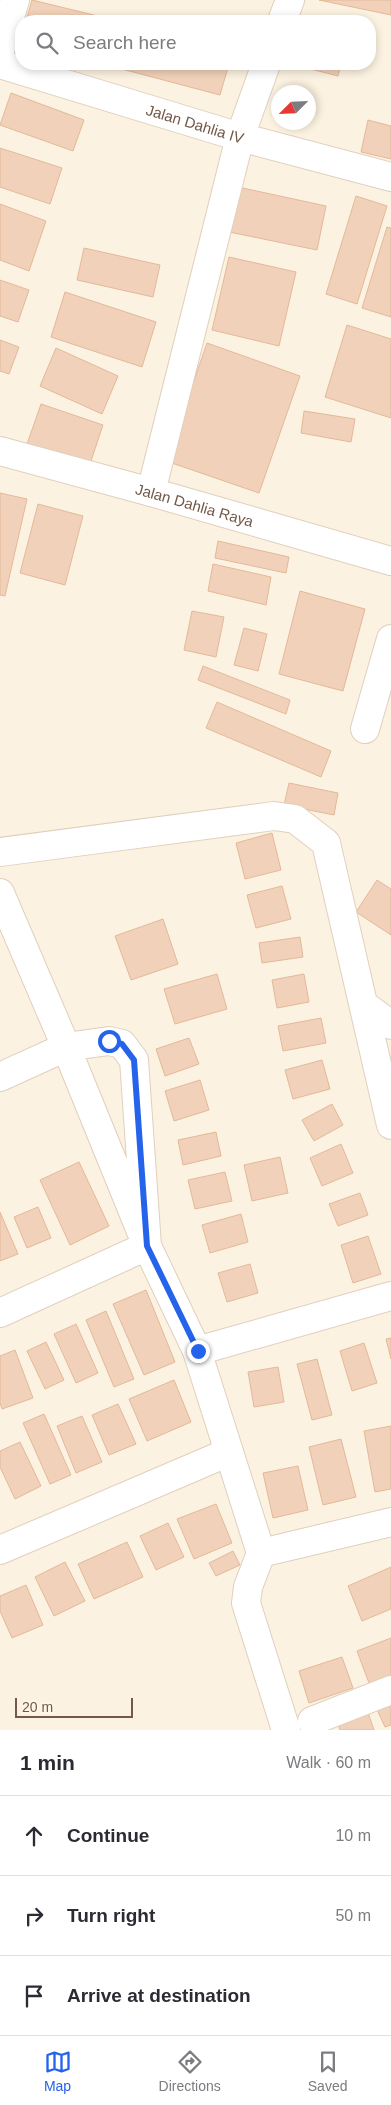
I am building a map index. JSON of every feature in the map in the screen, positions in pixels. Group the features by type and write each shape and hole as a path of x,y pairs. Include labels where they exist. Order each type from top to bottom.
{"street":[{"path":"0,51 15,0"},
{"path":"284,15 290,0"},
{"name":"Jalan Dahlia IV","path":"0,64 15,69"},
{"name":"Jalan Dahlia IV","path":"20,70 240,137 391,177"},
{"path":"151,492 240,137 264,70"},
{"name":"Jalan Dahlia Raya","path":"0,451 391,560"},
{"path":"365,729 391,638"},
{"path":"0,852 274,816 295,819 326,843 391,1125"},
{"path":"0,893 66,1047 147,1246 198,1351 261,1553 248,1587 246,1603 286,1730"},
{"path":"364,1005 391,1025"},
{"path":"0,1077 66,1047 109,1041 122,1044 134,1060 147,1246"},
{"path":"0,1313 147,1246"},
{"path":"198,1351 391,1296"},
{"path":"0,1550 229,1452"},
{"path":"261,1553 391,1522"},
{"path":"312,1721 391,1690"}],"building":[{"path":"32,0 94,15 28,15"},
{"path":"319,0 391,0 391,15"},
{"path":"126,70 227,70 220,95"},
{"path":"315,70 340,70 338,76"},
{"path":"11,93 84,120 73,151 0,125"},
{"path":"368,120 391,126 391,159 361,152"},
{"path":"0,148 62,168 50,204 0,187"},
{"path":"238,187 326,206 317,250 229,232"},
{"path":"356,196 387,206 357,304 326,294"},
{"path":"0,204 46,221 29,271 0,260"},
{"path":"387,227 391,228 391,317 362,308"},
{"path":"84,248 160,265 153,297 77,280"},
{"path":"229,257 296,272 279,346 212,330"},
{"path":"0,280 29,290 18,322 0,316"},
{"path":"65,292 156,322 142,367 51,337"},
{"path":"347,325 391,339 391,418 325,397"},
{"path":"0,340 19,347 9,374 0,371"},
{"path":"207,343 300,376 259,493 166,461"},
{"path":"56,348 118,376 102,414 40,386"},
{"path":"41,404 103,425 89,467 26,447"},
{"path":"304,411 355,419 351,442 301,433"},
{"path":"0,493 27,499 5,596 0,595"},
{"path":"38,504 83,516 65,585 20,573"},
{"path":"218,541 289,557 286,573 215,558"},
{"path":"213,564 271,577 266,605 208,591"},
{"path":"300,591 365,609 343,691 279,674"},
{"path":"192,611 224,617 216,657 184,650"},
{"path":"244,628 267,634 258,671 234,665"},
{"path":"203,666 290,700 286,714 198,680"},
{"path":"217,702 331,751 321,777 206,728"},
{"path":"289,783 338,793 334,815 284,805"},
{"path":"272,833 281,870 245,879 236,843"},
{"path":"377,880 391,889 391,935 356,912"},
{"path":"282,886 291,919 256,928 247,895"},
{"path":"163,919 178,964 131,980 115,936"},
{"path":"300,937 303,957 262,963 259,943"},
{"path":"217,974 227,1009 175,1024 164,989"},
{"path":"304,974 309,1002 277,1008 272,980"},
{"path":"321,1018 326,1043 283,1051 278,1026"},
{"path":"189,1038 199,1064 165,1076 156,1049"},
{"path":"322,1060 330,1089 293,1099 285,1070"},
{"path":"200,1080 209,1110 174,1121 165,1091"},
{"path":"332,1104 343,1125 314,1141 302,1120"},
{"path":"216,1132 221,1156 183,1165 178,1140"},
{"path":"341,1144 353,1173 322,1186 310,1158"},
{"path":"280,1157 288,1193 252,1201 244,1165"},
{"path":"79,1162 109,1226 70,1245 40,1180"},
{"path":"225,1172 232,1201 195,1209 188,1180"},
{"path":"360,1193 368,1215 338,1226 329,1204"},
{"path":"38,1207 51,1238 27,1248 14,1217"},
{"path":"0,1212 18,1254 0,1261"},
{"path":"241,1214 248,1242 210,1253 202,1225"},
{"path":"368,1236 381,1274 353,1283 341,1245"},
{"path":"250,1264 258,1293 227,1302 218,1273"},
{"path":"146,1290 175,1362 144,1375 113,1304"},
{"path":"106,1311 134,1379 114,1387 86,1320"},
{"path":"76,1324 98,1373 76,1383 54,1334"},
{"path":"391,1338 391,1359 386,1339"},
{"path":"46,1342 64,1380 45,1389 27,1351"},
{"path":"364,1343 377,1383 352,1391 340,1351"},
{"path":"15,1350 33,1398 2,1409 0,1403 0,1356"},
{"path":"317,1359 332,1415 312,1420 297,1364"},
{"path":"278,1367 284,1402 254,1407 248,1372"},
{"path":"174,1380 191,1422 147,1441 129,1399"},
{"path":"118,1404 136,1444 109,1455 92,1415"},
{"path":"44,1414 71,1475 50,1484 23,1423"},
{"path":"82,1416 102,1462 76,1473 57,1426"},
{"path":"391,1426 391,1489 375,1492 364,1431"},
{"path":"341,1439 356,1497 323,1505 309,1447"},
{"path":"20,1442 41,1486 15,1499 0,1467 0,1451"},
{"path":"298,1466 308,1510 273,1518 263,1473"},
{"path":"216,1504 232,1543 194,1559 177,1519"},
{"path":"168,1523 184,1557 156,1570 140,1536"},
{"path":"127,1542 143,1577 94,1599 78,1564"},
{"path":"233,1551 240,1565 216,1576 209,1563"},
{"path":"65,1562 85,1601 54,1616 35,1577"},
{"path":"391,1567 391,1609 362,1621 348,1586"},
{"path":"26,1585 43,1625 12,1638 0,1611 0,1596"},
{"path":"391,1638 391,1684 372,1691 357,1651"},
{"path":"342,1657 353,1688 309,1703 299,1671"},
{"path":"391,1696 391,1725 385,1727 374,1703"},
{"path":"365,1704 374,1730 340,1730 335,1714"}],"route":[{"path":"109,1041 122,1044 134,1060 147,1246 173,1296 198,1351"}]}
